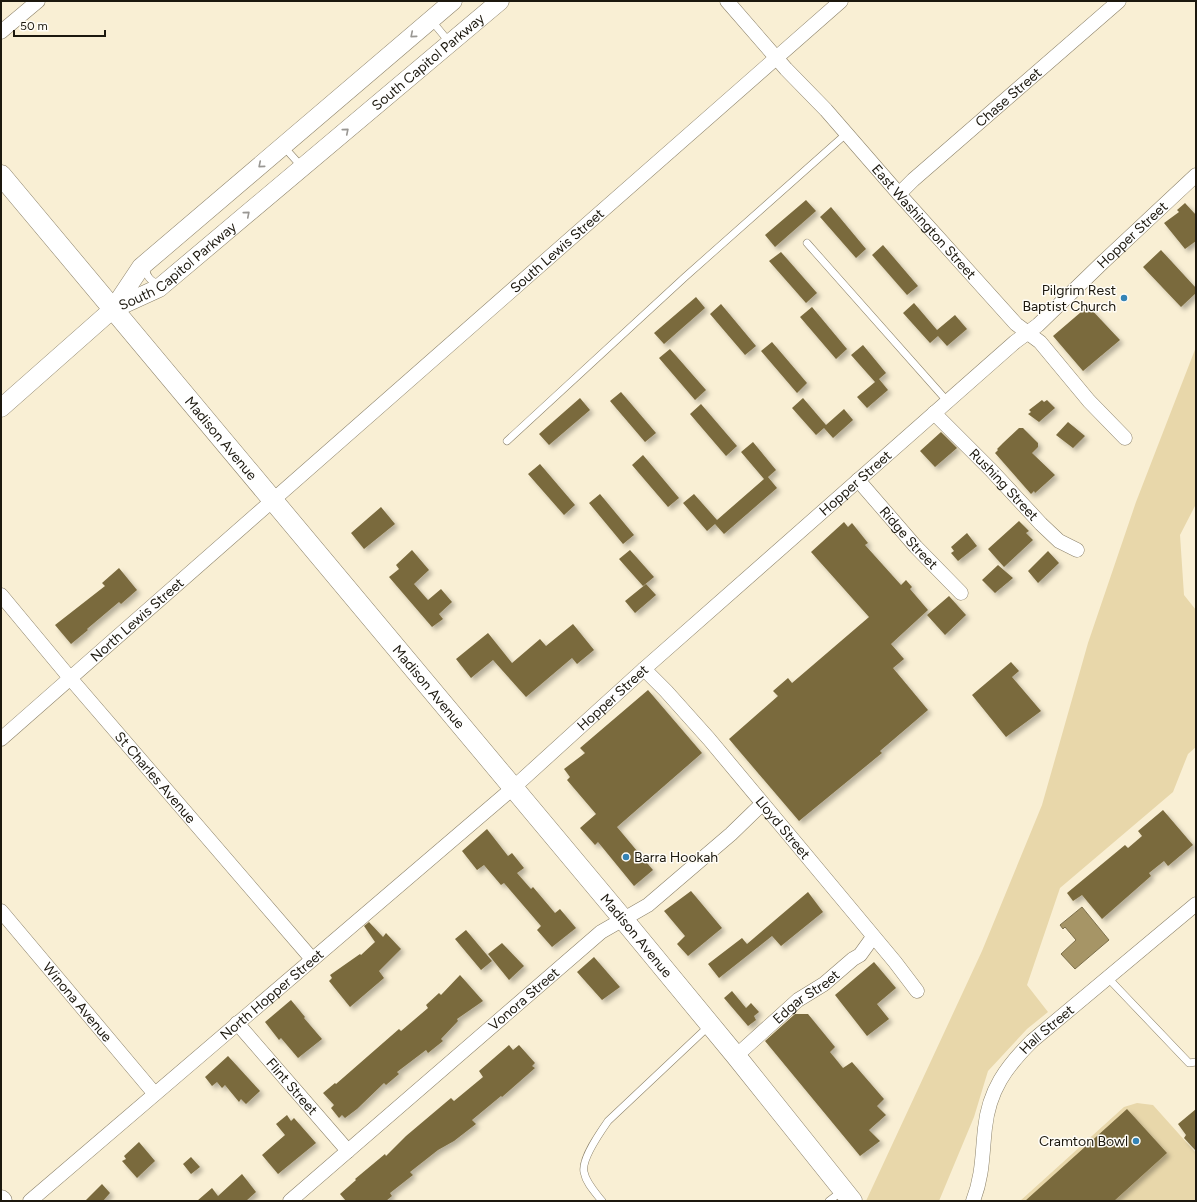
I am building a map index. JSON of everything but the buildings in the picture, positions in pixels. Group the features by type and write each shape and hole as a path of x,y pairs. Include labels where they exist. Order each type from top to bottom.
{"main road":[{"name":"Madison Avenue","path":"1,175 736,1056 844,1198"}],"street":[{"path":"1,32 38,1"},
{"name":"South Capitol Parkway","path":"113,308 141,267 453,1"},
{"name":"South Capitol Parkway","path":"113,308 159,288 500,1"},
{"name":"East Washington Street","path":"727,1 776,58 826,110 1016,324 1040,342 1089,401 1125,438"},
{"name":"South Lewis Street","path":"272,500 841,1"},
{"name":"Chase Street","path":"900,194 913,180 1119,1"},
{"name":"Hopper Street","path":"513,788 644,669 858,480 1015,342 1038,325 1196,175"},
{"path":"1,408 113,308"},
{"name":"Rushing Street","path":"934,414 991,470 1041,524 1059,541 1077,550"},
{"name":"Ridge Street","path":"858,480 916,547 961,593"},
{"name":"North Lewis Street","path":"1,739 272,500"},
{"name":"St Charles Avenue","path":"1,595 70,678 312,959"},
{"name":"Lloyd Street","path":"644,669 695,723 895,962 917,991"},
{"name":"North Hopper Street","path":"30,1201 154,1093 513,788"},
{"name":"Vonora Street","path":"290,1201 601,932 648,905 731,834 762,804"},
{"name":"Hall Street","path":"972,1201 980,1177 987,1116 994,1092 999,1081 1015,1059 1032,1041 1196,904"},
{"name":"Winona Avenue","path":"1,911 154,1093"},
{"name":"Edgar Street","path":"736,1056 798,1000 824,984 853,959 860,956 873,936"},
{"name":"Flint Street","path":"237,1023 348,1151"}],"lane":[{"path":"431,20 450,43"},
{"path":"507,441 685,277 846,134"},
{"path":"283,146 302,168"},
{"path":"807,243 948,402"},
{"path":"147,262 146,273 148,277 155,282 164,284"},
{"path":"1108,978 1189,1063 1196,1062"},
{"path":"602,1201 586,1180 583,1170 584,1162 600,1132 608,1121 710,1025"}],"shaded area":[{"path":"1196,347 1196,504 1180,535 1184,595 1196,610 1196,747 1188,754 1173,792 1060,888 1027,985 1048,1012 1027,1029 988,1071 974,1117 939,1201 866,1201 982,951 1042,805 1088,643 1136,502"},
{"path":"1082,907 1109,940 1075,969 1061,954 1076,940 1065,927 1063,929 1060,925"},
{"name":"Cramton Bowl","path":"1137,1103 1153,1105 1196,1153 1196,1201 1020,1201 1124,1107"}],"place":[{"name":"Pilgrim Rest Baptist Church","path":"1124,298"},
{"name":"Barra Hookah","path":"626,857"},
{"name":"Cramton Bowl","path":"1136,1141"}]}
